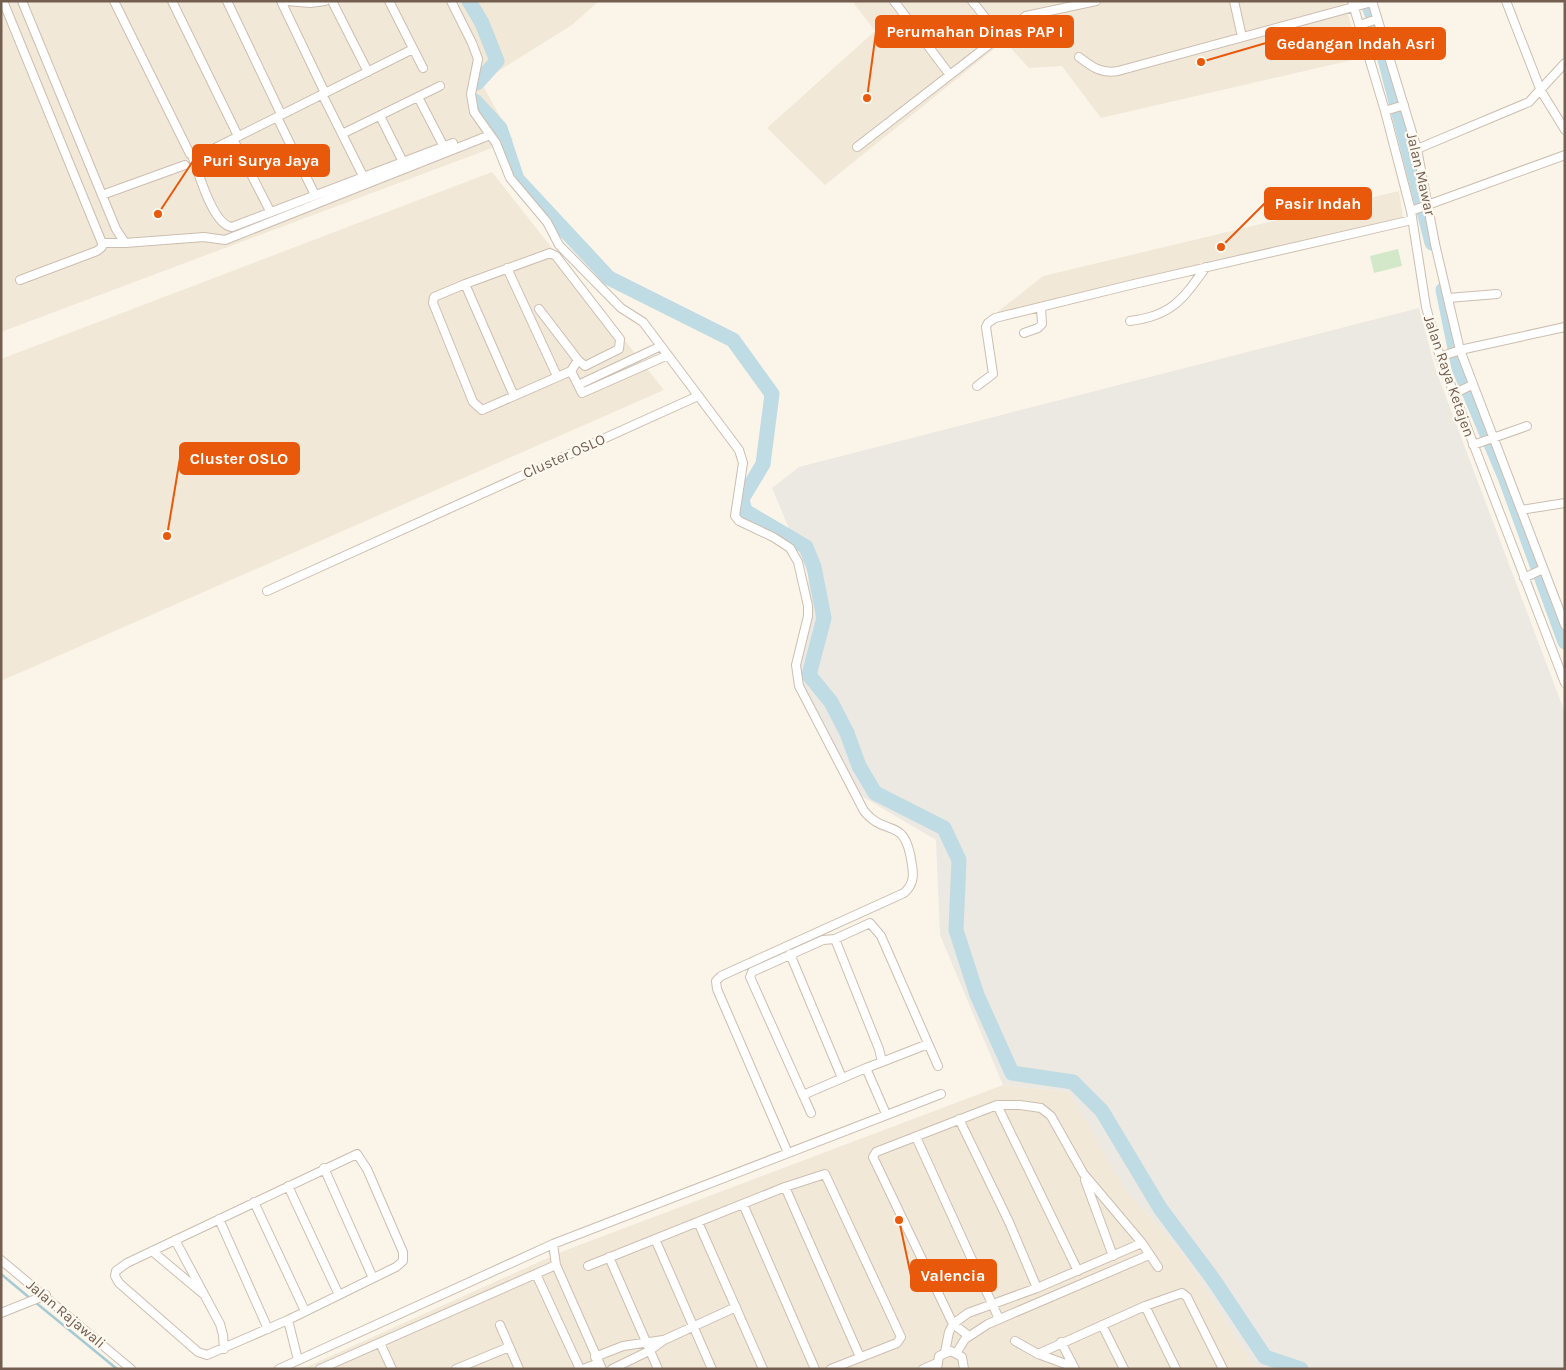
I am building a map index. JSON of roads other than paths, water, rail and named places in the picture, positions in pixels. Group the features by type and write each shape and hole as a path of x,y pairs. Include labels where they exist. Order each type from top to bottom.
{"street":[{"path":"3,1 102,241 102,246 97,251 20,280"},
{"path":"22,1 116,230 125,243"},
{"path":"114,1 193,158 211,204 219,220 225,226 235,226 270,211 453,143"},
{"path":"172,1 270,211"},
{"path":"226,1 315,195"},
{"path":"282,1 363,176"},
{"path":"286,1 310,3 325,1"},
{"path":"332,1 368,72"},
{"path":"389,1 423,68"},
{"path":"451,1 476,53 478,65 471,94 472,105 478,119 496,143 510,178 547,222 559,245 621,308 643,322 742,456 735,516 739,521 790,548 798,562 808,616 796,665 799,686 864,811 873,820 899,832 906,839 913,872 911,886 904,893 721,976 716,981 717,989 788,1153"},
{"path":"894,1 950,75"},
{"path":"972,1 1000,36"},
{"path":"856,147 1032,13 1096,1"},
{"path":"1234,1 1242,37"},
{"path":"1506,1 1541,91 1565,130"},
{"path":"1080,57 1096,69 1114,72 1363,3"},
{"name":"Jalan Mawar","path":"1363,3 1376,19 1379,53 1402,105 1417,149 1427,207 1467,387 1521,510 1541,570 1565,625"},
{"name":"Jalan Raya Ketajen","path":"1363,3 1363,24 1379,53 1388,110 1413,210 1412,220 1426,307 1453,394 1476,444 1565,683"},
{"path":"1363,24 1376,19"},
{"path":"193,158 199,157 413,49"},
{"path":"1417,149 1516,110 1541,91 1565,63"},
{"path":"342,134 440,86"},
{"path":"418,97 444,147"},
{"path":"1388,110 1402,105"},
{"path":"380,116 403,162"},
{"path":"102,241 125,243 204,237 226,240 490,135"},
{"path":"1413,210 1427,207 1565,155"},
{"path":"102,195 184,165"},
{"path":"977,386 993,374 986,332 988,323 1000,317 1206,266 1412,220"},
{"path":"102,241 113,236 116,230"},
{"path":"539,309 578,360 585,366 619,350 620,338 556,256 550,253 434,297 433,303 473,402 482,410 571,371 578,360"},
{"path":"1130,321 1157,316 1173,307 1187,293 1206,266"},
{"path":"507,268 557,376"},
{"path":"465,284 514,396"},
{"path":"1448,298 1497,294"},
{"path":"1024,333 1038,328 1042,324 1042,306"},
{"path":"1442,356 1459,350 1565,327"},
{"path":"578,385 661,346"},
{"path":"571,371 582,393 668,355"},
{"path":"1453,394 1467,387"},
{"name":"Cluster OSLO","path":"267,591 698,396"},
{"path":"1476,444 1527,426"},
{"path":"1521,510 1565,503"},
{"path":"1526,577 1541,570"},
{"path":"811,1113 750,977 752,972 790,954 823,940 835,939 864,924 870,923 881,936 938,1066"},
{"path":"835,939 872,1028 882,1062"},
{"path":"790,954 842,1078"},
{"path":"803,1095 928,1044"},
{"path":"866,1068 886,1114"},
{"path":"279,1369 553,1244 941,1094"},
{"path":"997,1105 1078,1271"},
{"path":"969,1336 953,1324 874,1160 876,1152 997,1105 1034,1106 1047,1111 1083,1173 1142,1243 1158,1267"},
{"path":"959,1119 1009,1222 1037,1288"},
{"path":"916,1137 999,1319"},
{"path":"357,1154 367,1169 403,1252 403,1261 288,1320 207,1355 198,1352 119,1283 115,1276 116,1271 127,1262 324,1168 357,1154"},
{"path":"324,1168 373,1278"},
{"path":"588,1266 821,1173 827,1176 899,1332 900,1341 897,1344 831,1369"},
{"path":"1083,1173 1113,1256"},
{"path":"288,1186 339,1295"},
{"path":"785,1187 860,1357"},
{"path":"254,1202 305,1311"},
{"path":"743,1204 815,1369"},
{"path":"219,1219 268,1329"},
{"path":"698,1222 763,1369"},
{"path":"655,1239 712,1369"},
{"path":"175,1240 220,1324 224,1349"},
{"path":"945,1352 949,1332 953,1324 968,1313 1037,1288 1142,1243"},
{"path":"553,1244 556,1265 599,1363"},
{"path":"152,1251 205,1296"},
{"path":"957,1352 969,1336 999,1319 1149,1255"},
{"path":"609,1257 658,1369"},
{"name":"Jalan Rajawali","path":"1,1260 131,1369"},
{"path":"1098,1262 1104,1274"},
{"path":"320,1369 556,1265"},
{"path":"536,1274 581,1369 599,1363 619,1348 664,1340"},
{"path":"1058,1279 1064,1292"},
{"path":"1038,1354 1061,1342 1179,1293 1185,1294 1223,1369"},
{"path":"1,1313 28,1304 44,1296"},
{"path":"1145,1306 1176,1369"},
{"path":"612,1369 649,1351 664,1340 694,1328 736,1307"},
{"path":"288,1320 298,1360"},
{"path":"500,1325 519,1369"},
{"path":"1102,1325 1124,1369"},
{"path":"1015,1341 1038,1354 1074,1368"},
{"path":"1061,1342 1074,1368"},
{"path":"380,1343 392,1369"},
{"path":"456,1369 466,1367 509,1347"},
{"path":"619,1348 626,1362"},
{"path":"923,1369 937,1366 939,1356 945,1352 957,1352"},
{"path":"957,1352 964,1362 964,1369"}],"waterway":[{"path":"469,1 482,23 497,61 477,83"},
{"path":"1367,1 1377,28 1432,243"},
{"path":"475,101 500,128 517,179 609,278 733,340 772,394 763,464 742,499 745,511 806,547 814,567 824,618 809,675 831,702 847,733 859,766 875,793 944,828 959,860 956,930 977,995 1012,1073 1073,1082 1102,1111 1160,1208 1213,1279 1265,1357 1301,1369"},
{"path":"1443,290 1459,368 1505,477 1565,642"},
{"path":"1,1274 31,1299"},
{"path":"35,1302 117,1369"}],"place":[{"name":"Gedangan Indah Asri","path":"1201,62"},
{"name":"Perumahan Dinas PAP I","path":"867,98"},
{"name":"Puri Surya Jaya","path":"158,214"},
{"name":"Pasir Indah","path":"1221,247"},
{"name":"Cluster OSLO","path":"167,536"},
{"name":"Valencia","path":"899,1220"}]}
